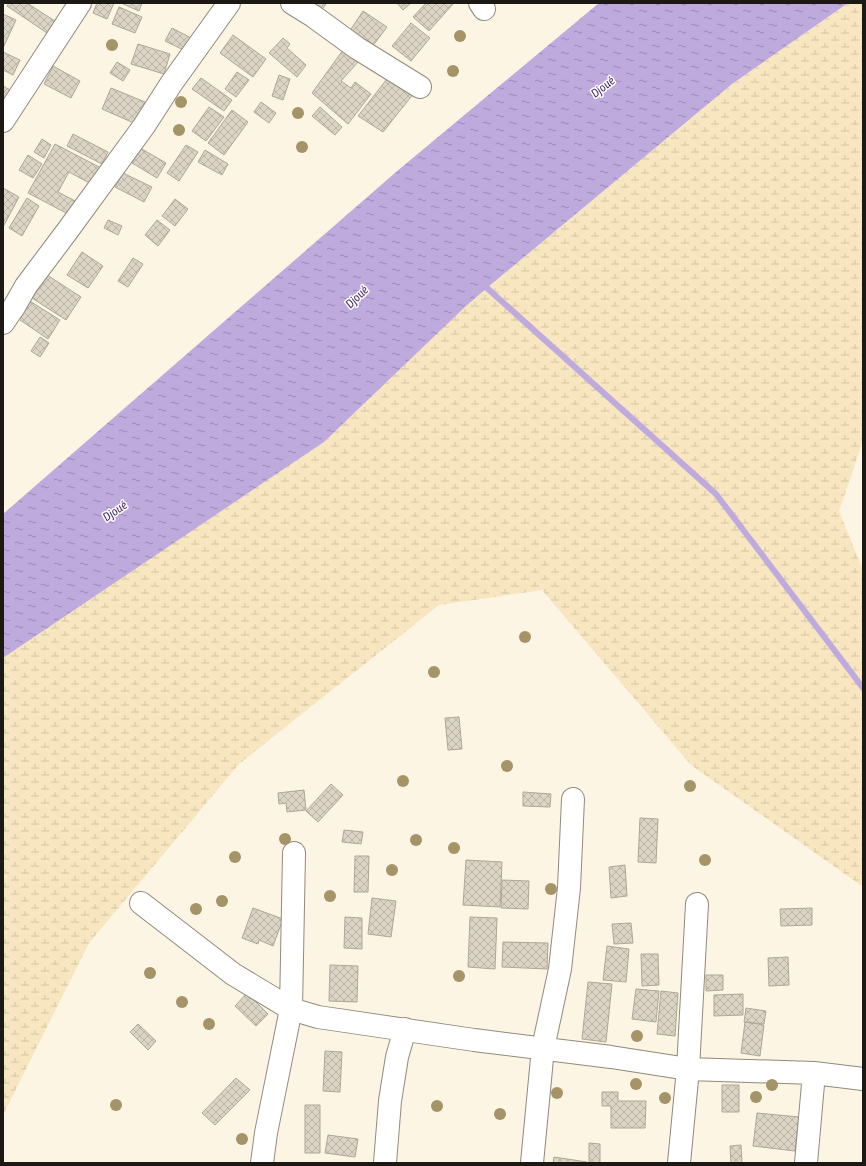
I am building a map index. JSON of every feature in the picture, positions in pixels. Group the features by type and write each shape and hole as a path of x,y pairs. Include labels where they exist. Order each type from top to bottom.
{"street":[{"path":"3,121 80,3"},
{"path":"3,322 26,286 144,126 171,84 229,3"},
{"path":"292,3 313,16 357,48 420,87"},
{"path":"532,1163 543,1048 560,969 569,888 574,799"},
{"path":"262,1163 266,1133 291,1009 294,852"},
{"path":"140,903 233,974 291,1009 318,1018 688,1069 814,1073 863,1079"},
{"path":"679,1163 688,1069 697,904"},
{"path":"386,1163 390,1101 397,1057 405,1029"},
{"path":"806,1163 814,1073"}],"green space":[{"path":"848,3 863,3 863,441 839,511 863,570 863,887 691,765 542,590 439,605 239,764 89,943 3,1115 3,658 324,442 466,306 732,84"}],"water":[{"name":"Djoué","path":"599,3 848,3 732,84 487,288 466,306 324,442 3,658 3,514 396,172"}],"building":[{"path":"9,3 27,3 58,23 50,35 7,6"},
{"path":"97,3 114,3 107,19 93,13"},
{"path":"121,3 142,3 139,11"},
{"path":"308,3 327,3 320,12"},
{"path":"397,3 411,3 403,10"},
{"path":"426,3 453,4 429,31 413,17"},
{"path":"119,7 142,17 135,33 112,24"},
{"path":"363,11 387,27 372,47 349,32"},
{"path":"3,14 16,20 3,48"},
{"path":"411,23 430,38 411,61 392,46"},
{"path":"172,28 195,40 188,52 165,41"},
{"path":"233,35 266,59 253,77 220,53"},
{"path":"283,38 290,44 287,48 306,65 297,77 269,53"},
{"path":"138,44 170,54 164,74 131,64"},
{"path":"343,50 358,62 341,81 351,88 355,82 371,94 348,124 312,93"},
{"path":"3,52 20,60 13,75 3,70"},
{"path":"117,62 130,70 123,81 110,73"},
{"path":"53,66 80,81 71,98 44,84"},
{"path":"237,72 249,80 236,97 225,89"},
{"path":"279,75 290,79 283,100 272,96"},
{"path":"390,75 414,93 383,132 358,116"},
{"path":"201,78 232,100 224,111 192,89"},
{"path":"3,86 10,90 3,103"},
{"path":"111,88 145,102 136,124 102,109"},
{"path":"261,102 276,113 269,123 254,112"},
{"path":"209,107 224,117 206,141 192,131"},
{"path":"320,107 342,127 335,135 312,116"},
{"path":"232,110 248,122 224,155 208,143"},
{"path":"73,134 108,152 102,164 67,146"},
{"path":"42,139 51,145 44,158 34,152"},
{"path":"55,144 103,169 95,186 69,172 58,192 77,202 70,215 28,193"},
{"path":"186,145 198,152 179,181 167,173"},
{"path":"140,148 166,163 157,178 132,163"},
{"path":"205,150 228,164 222,175 198,162"},
{"path":"28,155 42,164 33,178 19,170"},
{"path":"123,173 152,187 144,202 115,187"},
{"path":"3,188 19,197 3,227"},
{"path":"27,198 39,206 22,236 9,228"},
{"path":"175,199 188,209 175,226 162,216"},
{"path":"108,220 122,226 118,235 104,228"},
{"path":"157,220 170,230 158,246 145,235"},
{"path":"82,252 103,266 88,288 67,275"},
{"path":"133,258 143,264 128,287 118,281"},
{"path":"47,275 81,297 66,320 32,298"},
{"path":"28,300 60,320 48,339 17,318"},
{"path":"40,337 49,343 40,357 31,351"},
{"path":"459,717 462,749 448,750 445,718"},
{"path":"331,784 343,795 318,822 306,811"},
{"path":"304,790 306,810 287,812 286,803 279,804 278,793"},
{"path":"523,792 551,794 550,807 523,806"},
{"path":"640,818 658,819 656,863 638,862"},
{"path":"344,830 363,832 361,844 342,842"},
{"path":"355,856 369,856 368,892 354,892"},
{"path":"466,860 502,862 500,907 463,905"},
{"path":"625,865 627,896 611,898 609,867"},
{"path":"502,880 529,881 528,909 501,908"},
{"path":"372,898 396,901 391,937 368,934"},
{"path":"253,908 283,919 273,946 259,940 258,944 242,938"},
{"path":"812,908 812,925 781,926 780,909"},
{"path":"345,917 362,918 362,949 344,948"},
{"path":"470,917 497,918 495,969 468,967"},
{"path":"631,923 633,943 614,944 612,924"},
{"path":"503,942 548,943 547,969 502,967"},
{"path":"607,946 629,949 626,982 603,980"},
{"path":"641,954 658,954 659,985 642,986"},
{"path":"788,957 789,985 769,986 768,958"},
{"path":"330,965 358,966 357,1002 329,1001"},
{"path":"706,975 723,975 723,990 706,991"},
{"path":"588,982 612,984 606,1042 582,1039"},
{"path":"636,989 659,991 656,1022 632,1019"},
{"path":"661,991 678,993 675,1036 657,1034"},
{"path":"247,993 268,1014 256,1026 235,1006"},
{"path":"743,994 743,1015 714,1016 714,995"},
{"path":"746,1008 766,1011 764,1024 744,1022"},
{"path":"745,1022 764,1025 760,1056 741,1053"},
{"path":"138,1024 156,1041 148,1050 130,1032"},
{"path":"325,1051 342,1052 340,1092 323,1091"},
{"path":"236,1078 250,1090 215,1125 202,1113"},
{"path":"722,1085 739,1085 739,1112 722,1112"},
{"path":"602,1092 618,1092 618,1101 646,1101 645,1128 611,1128 611,1106 602,1106"},
{"path":"305,1105 320,1105 320,1153 305,1153"},
{"path":"757,1113 799,1117 795,1151 753,1146"},
{"path":"328,1135 358,1139 355,1157 325,1153"},
{"path":"589,1143 600,1144 600,1163 589,1163"},
{"path":"741,1145 742,1163 731,1163 730,1146"},
{"path":"554,1157 587,1162 587,1163 553,1163"}],"waterway":[{"path":"483,282 487,288 716,494 863,688"}]}
